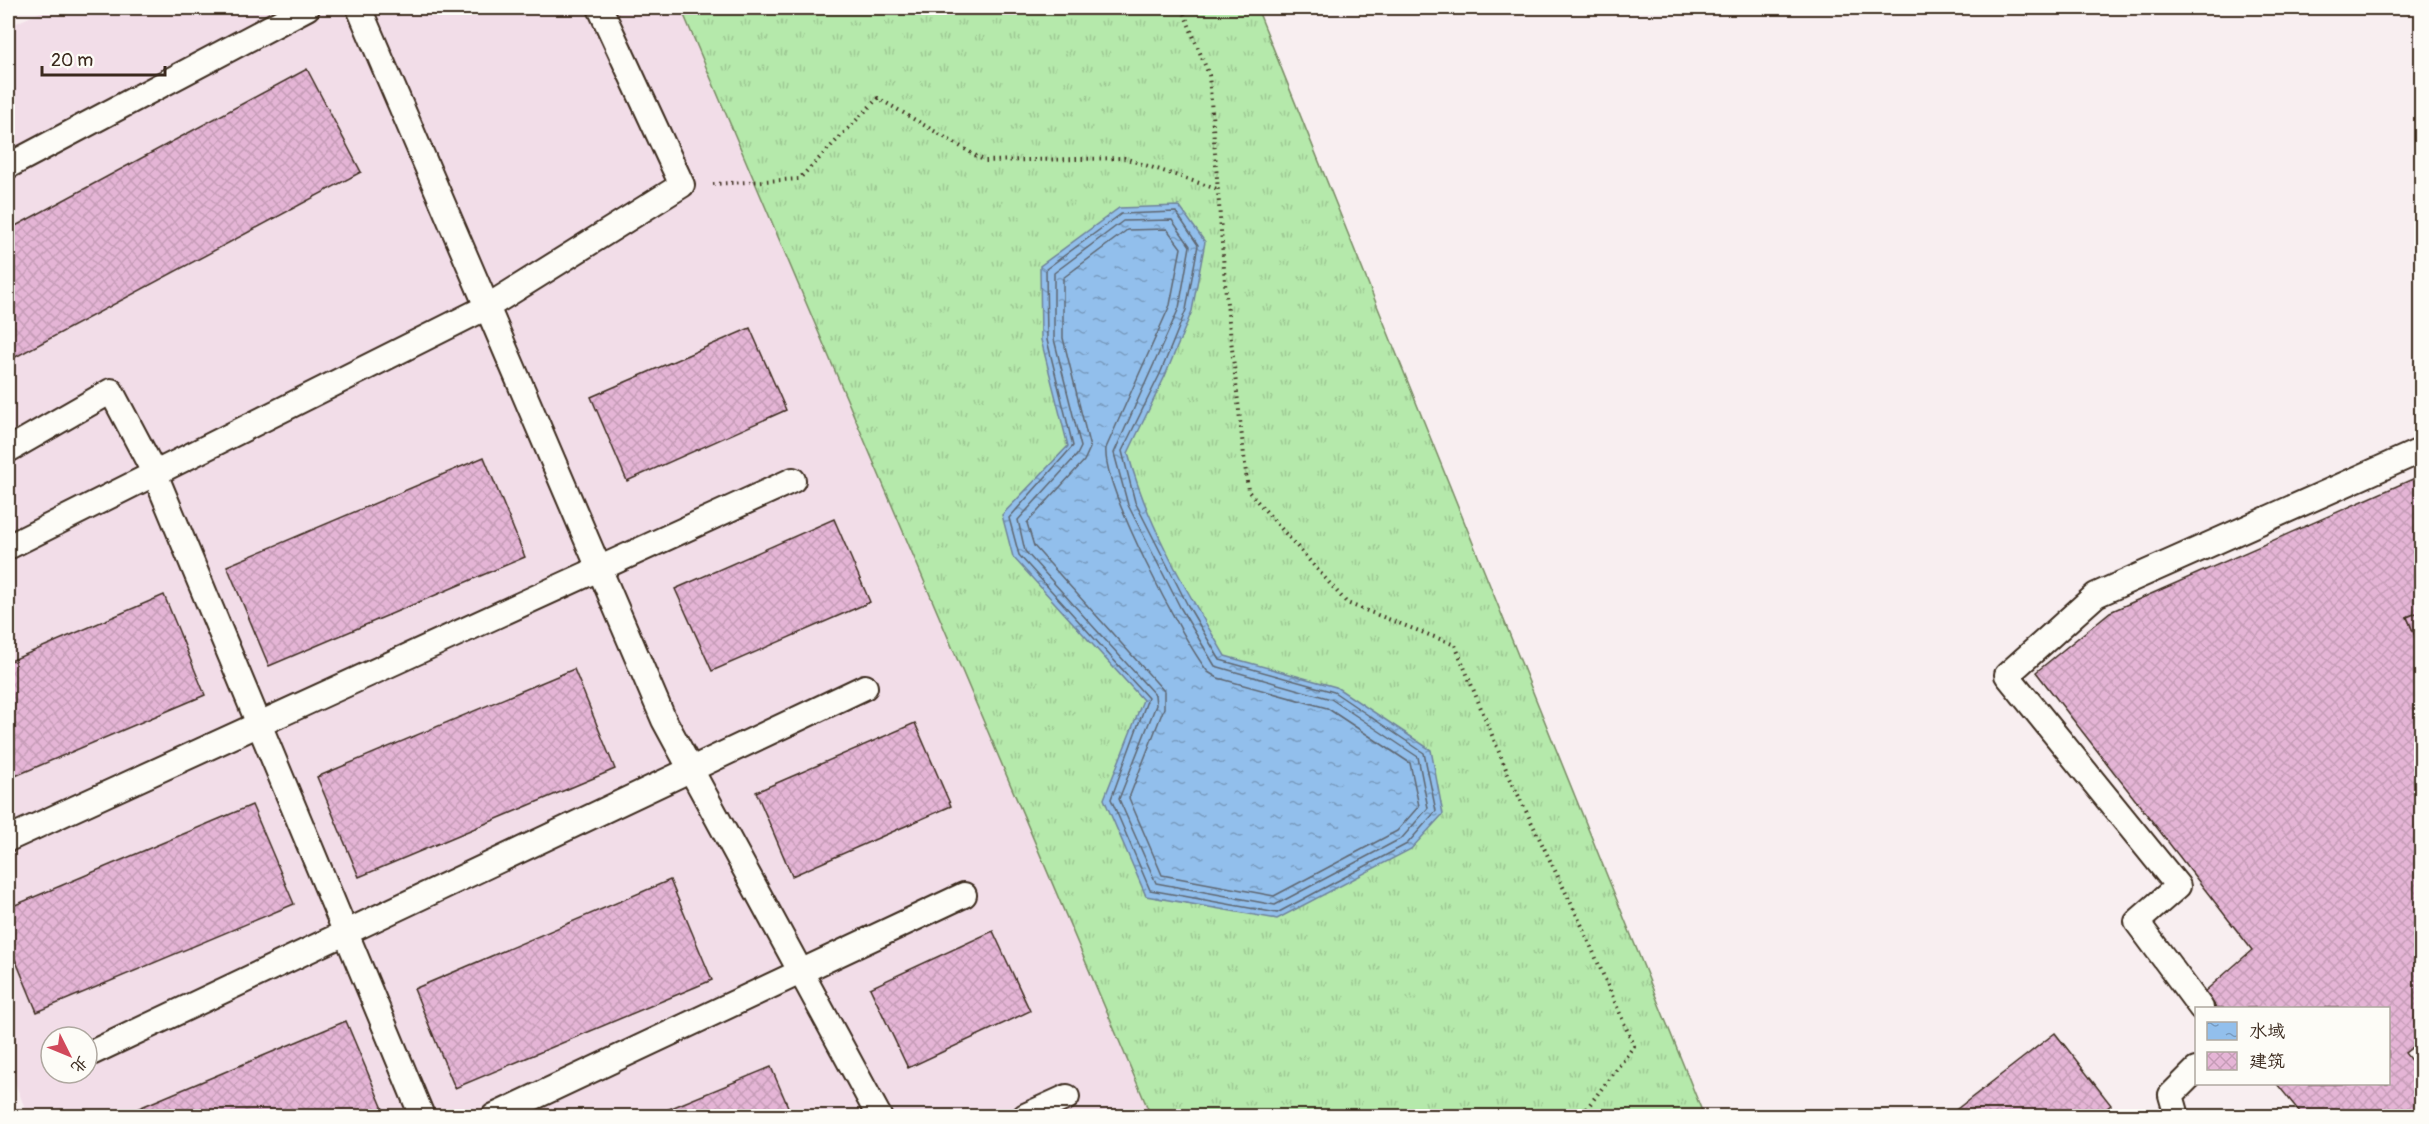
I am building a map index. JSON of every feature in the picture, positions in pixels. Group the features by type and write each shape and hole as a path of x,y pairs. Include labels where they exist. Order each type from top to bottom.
{"lane":[{"path":"8,166 307,8"},
{"path":"359,8 664,720 879,1116"},
{"path":"8,547 487,307 682,185 600,8"},
{"path":"8,450 111,391 155,474 422,1116"},
{"path":"2200,1007 2138,922 2178,886 2007,675 2096,595 2421,450"},
{"path":"8,839 794,480"},
{"path":"99,1049 865,687"},
{"path":"494,1116 964,895"},
{"path":"2177,1116 2171,1095 2195,1071"},
{"path":"1025,1116 1067,1097"}],"path":[{"path":"1182,8 1209,75 1226,295 1248,491 1347,603 1455,645 1508,774 1582,927 1634,1047 1581,1116"},
{"path":"682,185 799,179 878,98 986,161 1124,158 1217,189"}],"shaded area":[{"path":"49,8 681,8 1151,1116 28,1116 8,1065 8,27"}],"green space":[{"path":"681,8 1257,8 1704,1116 1151,1116"}],"water":[{"path":"1179,206 1205,242 1192,311 1165,376 1128,453 1157,532 1169,558 1225,656 1336,687 1431,750 1443,814 1411,849 1277,919 1146,896 1104,799 1143,700 1013,557 1002,515 1068,446 1041,340 1040,266 1119,208"}],"building":[{"path":"307,69 361,172 8,361 8,230"},
{"path":"750,328 786,410 627,481 591,397"},
{"path":"484,457 525,557 269,666 227,566"},
{"path":"2422,475 2422,611 2407,617 2422,652 2422,1040 2405,1053 2422,1074 2422,1116 2303,1116 2278,1085 2390,1085 2390,1007 2216,1007 2204,992 2252,950 2036,672 2110,612"},
{"path":"834,519 870,602 712,671 675,589"},
{"path":"164,595 205,695 8,779 8,662"},
{"path":"2422,611 2422,652 2407,617"},
{"path":"574,669 615,769 359,877 317,777"},
{"path":"915,723 951,806 792,876 756,792"},
{"path":"252,805 294,904 37,1012 8,942 8,908"},
{"path":"670,880 712,980 455,1088 414,989"},
{"path":"993,931 1030,1011 908,1068 870,988"},
{"path":"346,1021 386,1116 120,1116"},
{"path":"2055,1033 2111,1105 2096,1116 1948,1116"},
{"path":"771,1067 792,1116 652,1116"}]}
